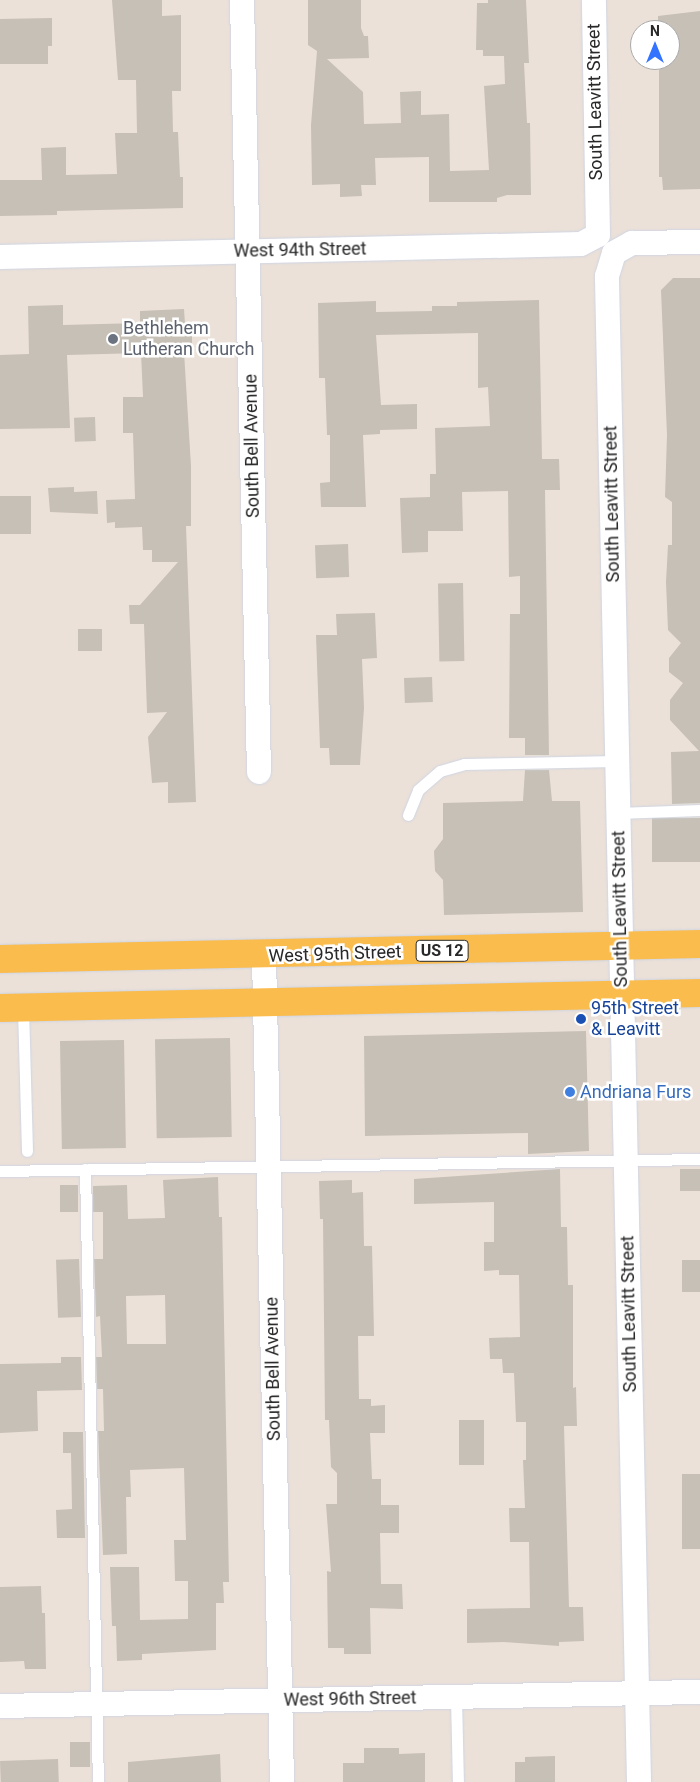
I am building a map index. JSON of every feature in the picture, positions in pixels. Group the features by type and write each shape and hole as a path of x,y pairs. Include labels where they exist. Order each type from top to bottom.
{"main road":[{"name":"West 95th Street","path":"0,959 264,956 700,944"},
{"path":"12,1008 700,994"}],"street":[{"name":"South Bell Avenue","path":"242,0 259,772"},
{"name":"South Leavitt Street","path":"589,240 594,0"},
{"name":"West 94th Street","path":"0,256 248,252 589,240"},
{"path":"589,240 607,276"},
{"name":"South Leavitt Street","path":"639,1782 607,276 614,253 632,243 700,242"},
{"name":"South Bell Avenue","path":"264,956 282,1782"},
{"name":"West 96th Street","path":"0,1706 700,1692"}],"lane":[{"path":"408,815 418,790 440,771 464,764 616,761"},
{"path":"617,813 700,810"},
{"path":"12,1008 27,1151"},
{"path":"0,1171 700,1158"},
{"path":"85,1169 98,1782"},
{"path":"456,1696 458,1782"}],"building":[{"path":"112,0 162,0 162,16 181,15 181,91 172,91 173,132 178,132 180,177 183,177 183,208 57,211 57,215 0,216 0,180 42,180 41,148 66,147 66,175 117,174 115,133 137,133 136,80 118,80"},
{"path":"308,0 361,0 361,28 364,36 368,36 369,58 327,59 363,92 364,124 401,123 400,92 421,91 421,115 449,114 450,171 489,170 484,86 505,84 504,56 483,56 483,50 476,50 477,3 488,3 488,0 526,0 529,63 524,63 527,123 530,123 531,195 507,195 497,198 497,202 429,202 429,157 375,158 376,185 361,185 362,196 340,197 340,184 312,185 311,125 317,51 308,45"},
{"path":"700,11 700,189 663,190 662,177 659,177 659,70 680,70 680,20 658,20 658,16"},
{"path":"52,18 52,46 48,46 48,64 0,64 0,19"},
{"path":"673,278 700,278 700,803 672,804 671,752 699,751 670,720 670,700 683,683 669,672 669,658 681,643 668,630 666,582 668,545 672,545 672,502 665,497 667,435 661,290"},
{"path":"539,300 542,459 559,459 560,490 545,490 549,755 525,755 525,738 509,738 510,614 520,614 520,576 509,577 508,491 462,492 463,531 428,531 428,552 402,553 400,498 430,497 430,474 436,474 435,428 490,426 488,387 478,388 478,333 376,335 381,405 417,404 417,429 380,430 380,434 363,435 366,507 321,507 320,483 330,482 330,435 327,435 325,378 319,378 318,303 376,301 376,312 432,311 432,306 457,306 457,302"},
{"path":"63,305 63,325 140,323 140,311 184,309 185,324 192,324 192,352 184,352 191,466 191,526 186,526 196,802 168,803 168,782 152,783 148,737 167,712 147,713 144,624 130,624 129,605 140,605 178,562 152,562 152,550 143,550 142,527 115,528 115,522 107,523 106,500 135,499 133,433 123,433 123,397 143,397 141,353 67,355 70,428 0,429 0,355 29,354 28,306"},
{"path":"95,417 96,441 75,442 74,418"},
{"path":"74,487 74,492 97,491 98,514 50,512 48,488"},
{"path":"0,496 31,496 31,534 0,534"},
{"path":"348,544 349,577 316,578 315,545"},
{"path":"438,583 463,583 464,661 439,661"},
{"path":"375,613 377,658 362,659 364,708 360,765 330,765 329,748 320,748 316,635 337,635 336,614"},
{"path":"78,629 102,629 102,651 78,651"},
{"path":"432,677 433,702 405,703 404,678"},
{"path":"525,770 549,770 552,801 580,801 583,912 444,915 443,880 435,871 434,851 443,839 443,803 523,801"},
{"path":"652,818 700,818 700,862 652,862"},
{"path":"586,1031 589,1151 528,1154 528,1133 365,1136 364,1036"},
{"path":"230,1038 232,1137 157,1138 155,1039"},
{"path":"124,1040 126,1148 62,1149 60,1041"},
{"path":"560,1169 561,1227 567,1227 568,1285 573,1285 573,1388 576,1387 577,1426 564,1426 569,1607 583,1607 584,1641 559,1642 559,1646 504,1642 467,1643 467,1609 530,1608 529,1542 510,1542 509,1508 525,1508 523,1460 526,1460 526,1422 516,1422 514,1373 503,1373 502,1359 490,1359 489,1338 520,1337 519,1275 499,1275 499,1270 484,1271 484,1242 494,1242 494,1202 414,1204 414,1179"},
{"path":"680,1169 700,1169 700,1191 680,1191"},
{"path":"218,1177 219,1217 222,1217 229,1582 223,1582 224,1603 216,1603 216,1650 142,1654 142,1660 117,1661 116,1626 112,1626 110,1567 139,1567 140,1620 188,1619 188,1581 175,1581 174,1540 186,1540 184,1468 130,1470 131,1497 126,1497 127,1554 103,1555 98,1431 104,1431 103,1389 97,1389 96,1357 102,1357 100,1316 96,1317 94,1259 103,1259 103,1212 93,1212 93,1186 127,1185 128,1219 165,1218 163,1180","holes":["165,1295 166,1344 127,1344 126,1296"]},
{"path":"352,1180 352,1193 363,1192 364,1246 372,1246 374,1336 358,1336 359,1399 371,1399 371,1406 385,1405 385,1433 370,1433 372,1479 381,1479 381,1505 399,1505 399,1533 380,1533 381,1584 402,1584 403,1609 370,1608 371,1654 344,1654 344,1648 328,1648 327,1571 331,1572 326,1504 337,1504 337,1473 331,1467 329,1420 325,1420 323,1219 320,1219 319,1181"},
{"path":"60,1185 78,1185 78,1212 60,1212"},
{"path":"79,1259 81,1317 58,1318 56,1260"},
{"path":"682,1260 700,1260 700,1292 682,1292"},
{"path":"61,1357 81,1357 82,1390 37,1391 38,1431 0,1433 0,1364 61,1363"},
{"path":"459,1420 484,1420 484,1465 459,1465"},
{"path":"63,1432 83,1432 85,1538 57,1538 56,1510 72,1509 71,1453 63,1453"},
{"path":"682,1474 700,1474 700,1549 682,1549"},
{"path":"41,1586 42,1613 45,1613 46,1669 25,1669 24,1661 0,1662 0,1587"},
{"path":"70,1742 90,1742 90,1767 70,1767"},
{"path":"364,1748 399,1748 399,1754 425,1753 425,1782 343,1782 343,1763 364,1763"},
{"path":"220,1754 221,1782 128,1782 128,1762"},
{"path":"555,1756 555,1782 515,1782 515,1762 525,1762 525,1757"},
{"path":"58,1759 59,1782 1,1782 0,1761"}],"place":[{"name":"Bethlehem Lutheran Church","path":"113,339"},
{"name":"95th Street & Leavitt","path":"581,1019"},
{"name":"Andriana Furs","path":"570,1092"}]}
